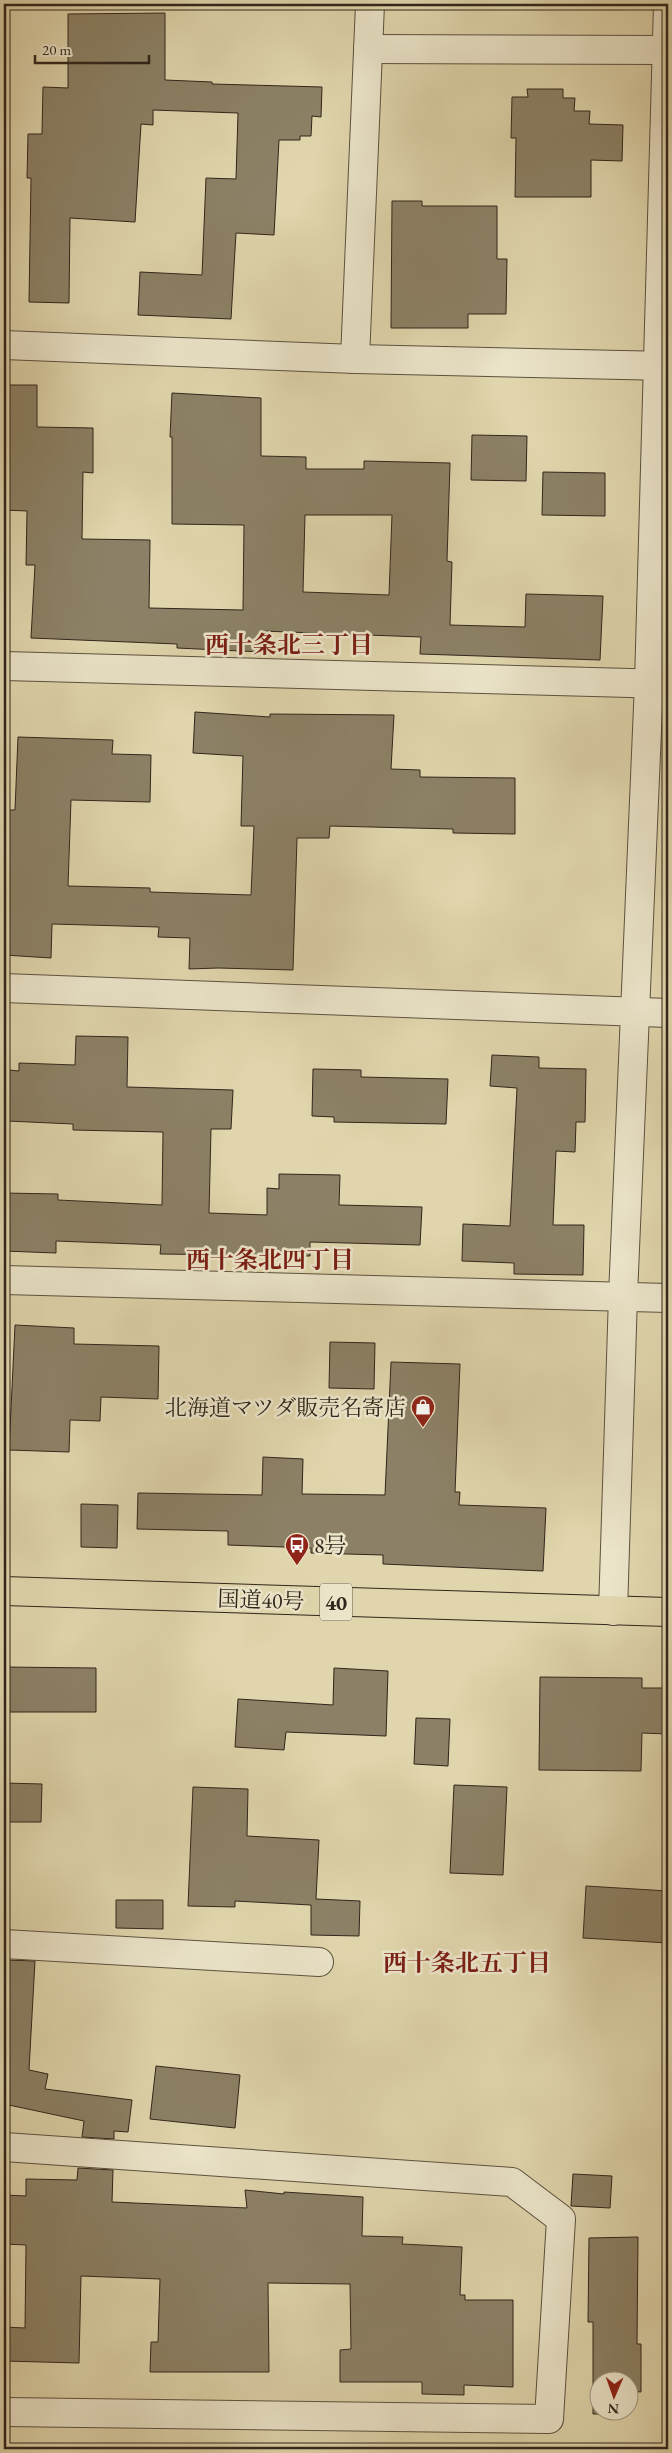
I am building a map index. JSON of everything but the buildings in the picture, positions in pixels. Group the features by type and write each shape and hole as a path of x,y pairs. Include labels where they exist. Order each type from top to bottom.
{"highway":[{"name":"国道40号","path":"4,1592 668,1612"}],"street":[{"path":"355,359 370,4"},
{"path":"613,1611 623,1296 637,1012 659,683 668,4"},
{"path":"368,49 668,50"},
{"path":"4,345 355,359 663,365"},
{"path":"4,666 659,683"},
{"path":"4,988 668,1013"},
{"path":"4,1280 668,1298"},
{"path":"4,1944 319,1962"},
{"path":"4,2147 512,2182 561,2219 549,2419 4,2412"}],"place":[{"name":"北海道マツダ販売名寄店","path":"423,1428"},
{"name":"8号","path":"297,1566"}],"district":[{"name":"西十条北三丁目","path":"289,644"},
{"name":"西十条北四丁目","path":"270,1259"},
{"name":"西十条北五丁目","path":"467,1962"}]}
